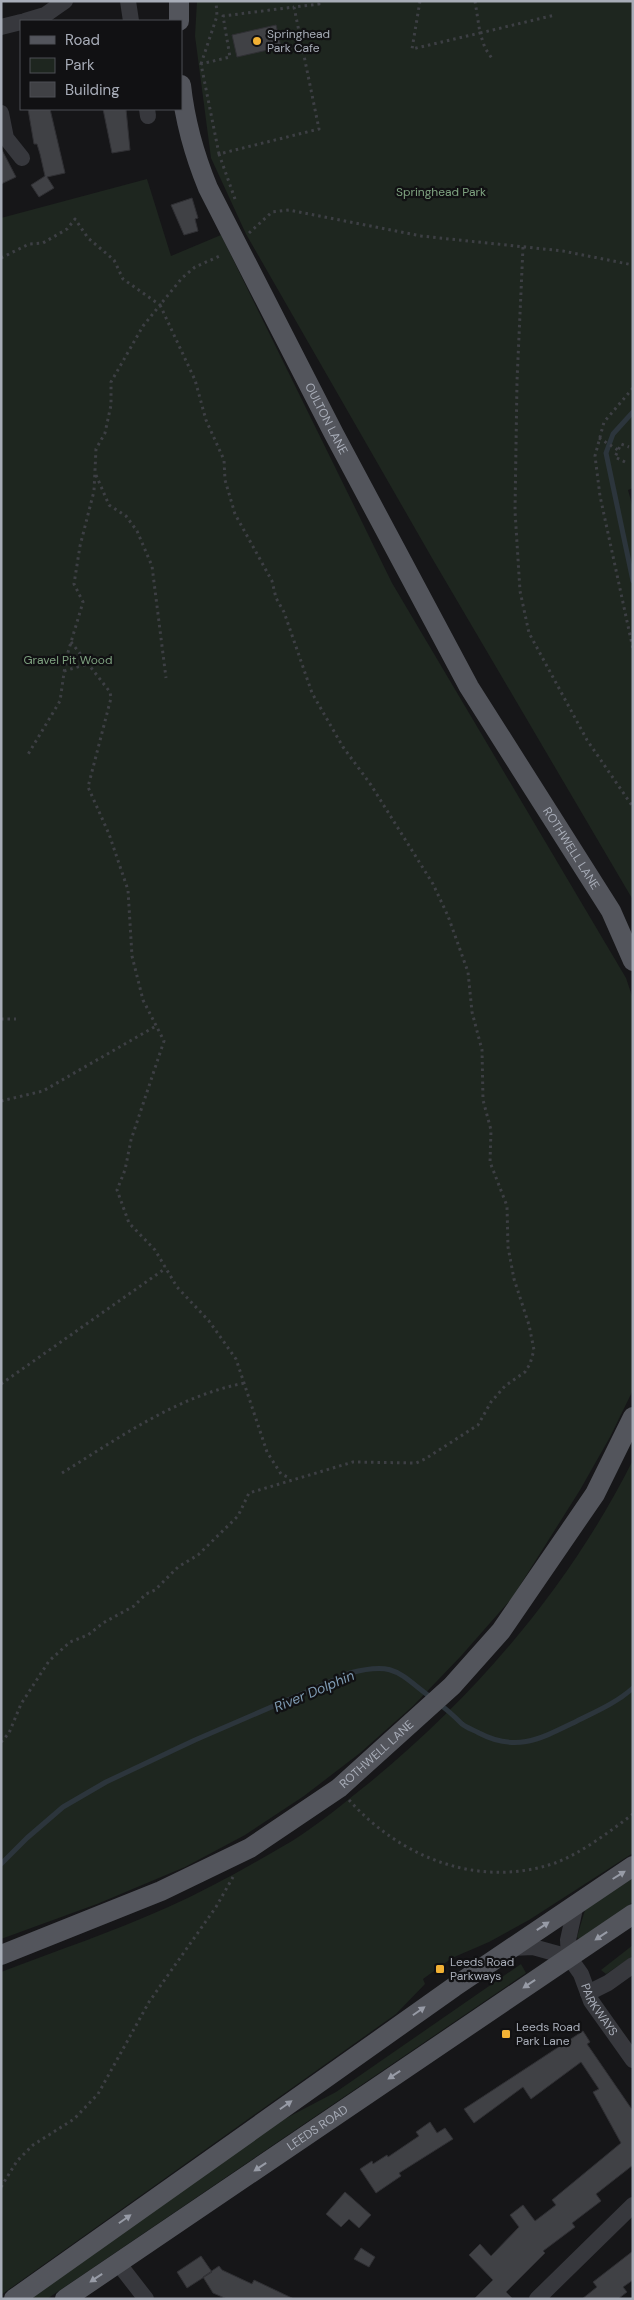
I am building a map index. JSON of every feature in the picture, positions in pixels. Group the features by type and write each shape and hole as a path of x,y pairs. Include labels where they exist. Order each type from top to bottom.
{"main road":[{"path":"179,1 179,20"},
{"name":"OULTON LANE","path":"182,93 193,152 208,188 243,234 334,434 469,687 502,739"},
{"name":"ROTHWELL LANE","path":"502,739 611,911 633,961"},
{"name":"ROTHWELL LANE","path":"1,1955 161,1891 250,1848 339,1788 452,1686 501,1631 595,1494 633,1416"},
{"path":"14,2299 510,1948 633,1866"},
{"name":"LEEDS ROAD","path":"65,2299 633,1914"}],"street":[{"path":"28,20 45,15 65,1"},
{"path":"128,1 131,20"},
{"path":"1,27 20,22"},
{"path":"1,113 4,139 22,158"},
{"path":"510,1948 533,1947 554,1951 569,1957 568,1940 576,1904"},
{"name":"PARKWAYS","path":"569,1957 581,1974 588,1993 621,2045 633,2060"},
{"path":"588,1993 633,1965"},
{"path":"537,2299 633,2205"},
{"path":"118,2263 146,2299"}],"path":[{"path":"216,1 217,16 201,64 219,154 238,207"},
{"path":"217,16 319,4 318,1"},
{"path":"420,1 412,49 556,15"},
{"path":"475,1 480,33 493,60"},
{"path":"219,154 319,129 294,7"},
{"path":"201,64 230,57 223,16"},
{"path":"27,756 60,701 64,671 83,602 74,584 80,546 94,491 96,449 105,433 110,405 111,382 142,326 182,278 195,267 217,259 243,234 272,212 289,210 421,236 563,251 633,265"},
{"path":"1,258 29,244 43,243 67,229 75,218 88,238 114,260 124,279 160,305 195,380 206,420 224,460 225,480 235,514 272,581 312,693 343,747 371,785 433,884 448,916 468,972 472,1012 482,1050 483,1100 492,1130 490,1162 507,1206 508,1247 514,1279 529,1325 534,1350 530,1364 525,1372 505,1386 495,1396 478,1425 425,1459 416,1463 353,1462 249,1493 238,1516 198,1555 178,1567 155,1590 146,1594 134,1606 88,1635 70,1642 49,1661 22,1704 9,1733 1,1742"},
{"path":"523,247 517,381 515,512 520,591 529,633 587,740 633,807"},
{"path":"633,388 604,422 595,456 600,496 633,649"},
{"path":"599,438 618,450"},
{"path":"626,462 615,457 621,444 629,447"},
{"path":"95,472 101,490 109,505 126,516 146,548 155,582 166,678"},
{"path":"71,642 110,692 111,698 88,787 110,834 128,890 132,956 142,1000 164,1041 117,1190 129,1223 155,1250 177,1287 209,1320 236,1359 267,1452 282,1474 291,1479"},
{"path":"64,671 88,664"},
{"path":"1,1019 16,1019"},
{"path":"1,1101 43,1091 156,1026"},
{"path":"1,1384 166,1268"},
{"path":"62,1473 169,1409 225,1387 245,1383"},
{"path":"339,1788 364,1817 402,1844 445,1865 501,1874 556,1863 606,1835 633,1814"},
{"path":"1,2187 17,2161 28,2150 74,2119 98,2094 149,2002 216,1906 235,1873"}],"green space":[{"name":"Springhead Park","path":"197,1 633,1 633,488 628,490 633,508 633,900 432,558 246,234 211,158 195,36"},
{"name":"Gravel Pit Wood","path":"147,179 171,256 221,235 392,583 626,978 633,999 633,1390 610,1437 580,1490 512,1598 461,1656 413,1706 360,1753 304,1796 245,1835 185,1867 97,1904 1,1939 1,218"},
{"path":"633,1460 633,1853 529,1920 489,1942 452,1958 423,1979 425,1984 396,2014 1,2295 1,1972 125,1925 214,1885 292,1841 369,1783 447,1713 484,1675 518,1635 551,1593 581,1550"},
{"path":"633,1878 633,1902 579,1939 577,1937 585,1910"},
{"path":"633,1945 633,1956 606,1974 601,1970"},
{"path":"521,1964 526,1973 47,2299 29,2299 275,2124 336,2092"}],"building":[{"name":"Springhead Park Cafe","path":"276,25 281,47 237,57 232,35"},
{"path":"28,110 50,110 65,173 47,177 54,188 39,197 31,185 45,176 37,144 34,144"},
{"path":"103,110 126,110 130,150 112,153"},
{"path":"1,148 16,177 1,184"},
{"path":"192,198 198,218 195,219 198,231 184,235 171,205"},
{"path":"583,2031 590,2042 587,2044 633,2111 633,2165 596,2194 601,2201 572,2223 575,2227 543,2251 545,2253 506,2292 513,2299 474,2299 493,2280 469,2255 480,2244 491,2256 519,2227 510,2215 523,2205 535,2221 556,2205 552,2200 621,2143 593,2092 599,2089 581,2062 531,2099 523,2087 474,2123 464,2109"},
{"path":"430,2122 437,2133 445,2128 453,2139 399,2173 401,2176 376,2193 360,2169 372,2161 373,2164 387,2155 388,2157 419,2136 416,2132"},
{"path":"345,2192 371,2215 359,2228 349,2219 341,2227 326,2214"},
{"path":"361,2248 375,2257 369,2267 354,2259"},
{"path":"633,2251 633,2280 623,2287 627,2292 618,2299 582,2299 597,2287 593,2282"},
{"path":"201,2256 212,2272 187,2288 177,2272"},
{"path":"219,2266 222,2270 252,2284 254,2280 294,2299 227,2299 213,2293 203,2277"}],"waterway":[{"name":"River Dolphin","path":"633,412 613,434 606,453 633,581"},
{"name":"River Dolphin","path":"1,1864 27,1838 63,1807 106,1782 195,1740 350,1673 377,1668 387,1669 403,1676 433,1699"},
{"name":"River Dolphin","path":"439,1704 468,1728 493,1739 517,1742 541,1738 606,1706 633,1688"}],"place":[{"name":"Springhead Park Cafe","path":"257,41"},
{"name":"Leeds Road Parkways","path":"440,1969"},
{"name":"Leeds Road Park Lane","path":"506,2034"}]}
